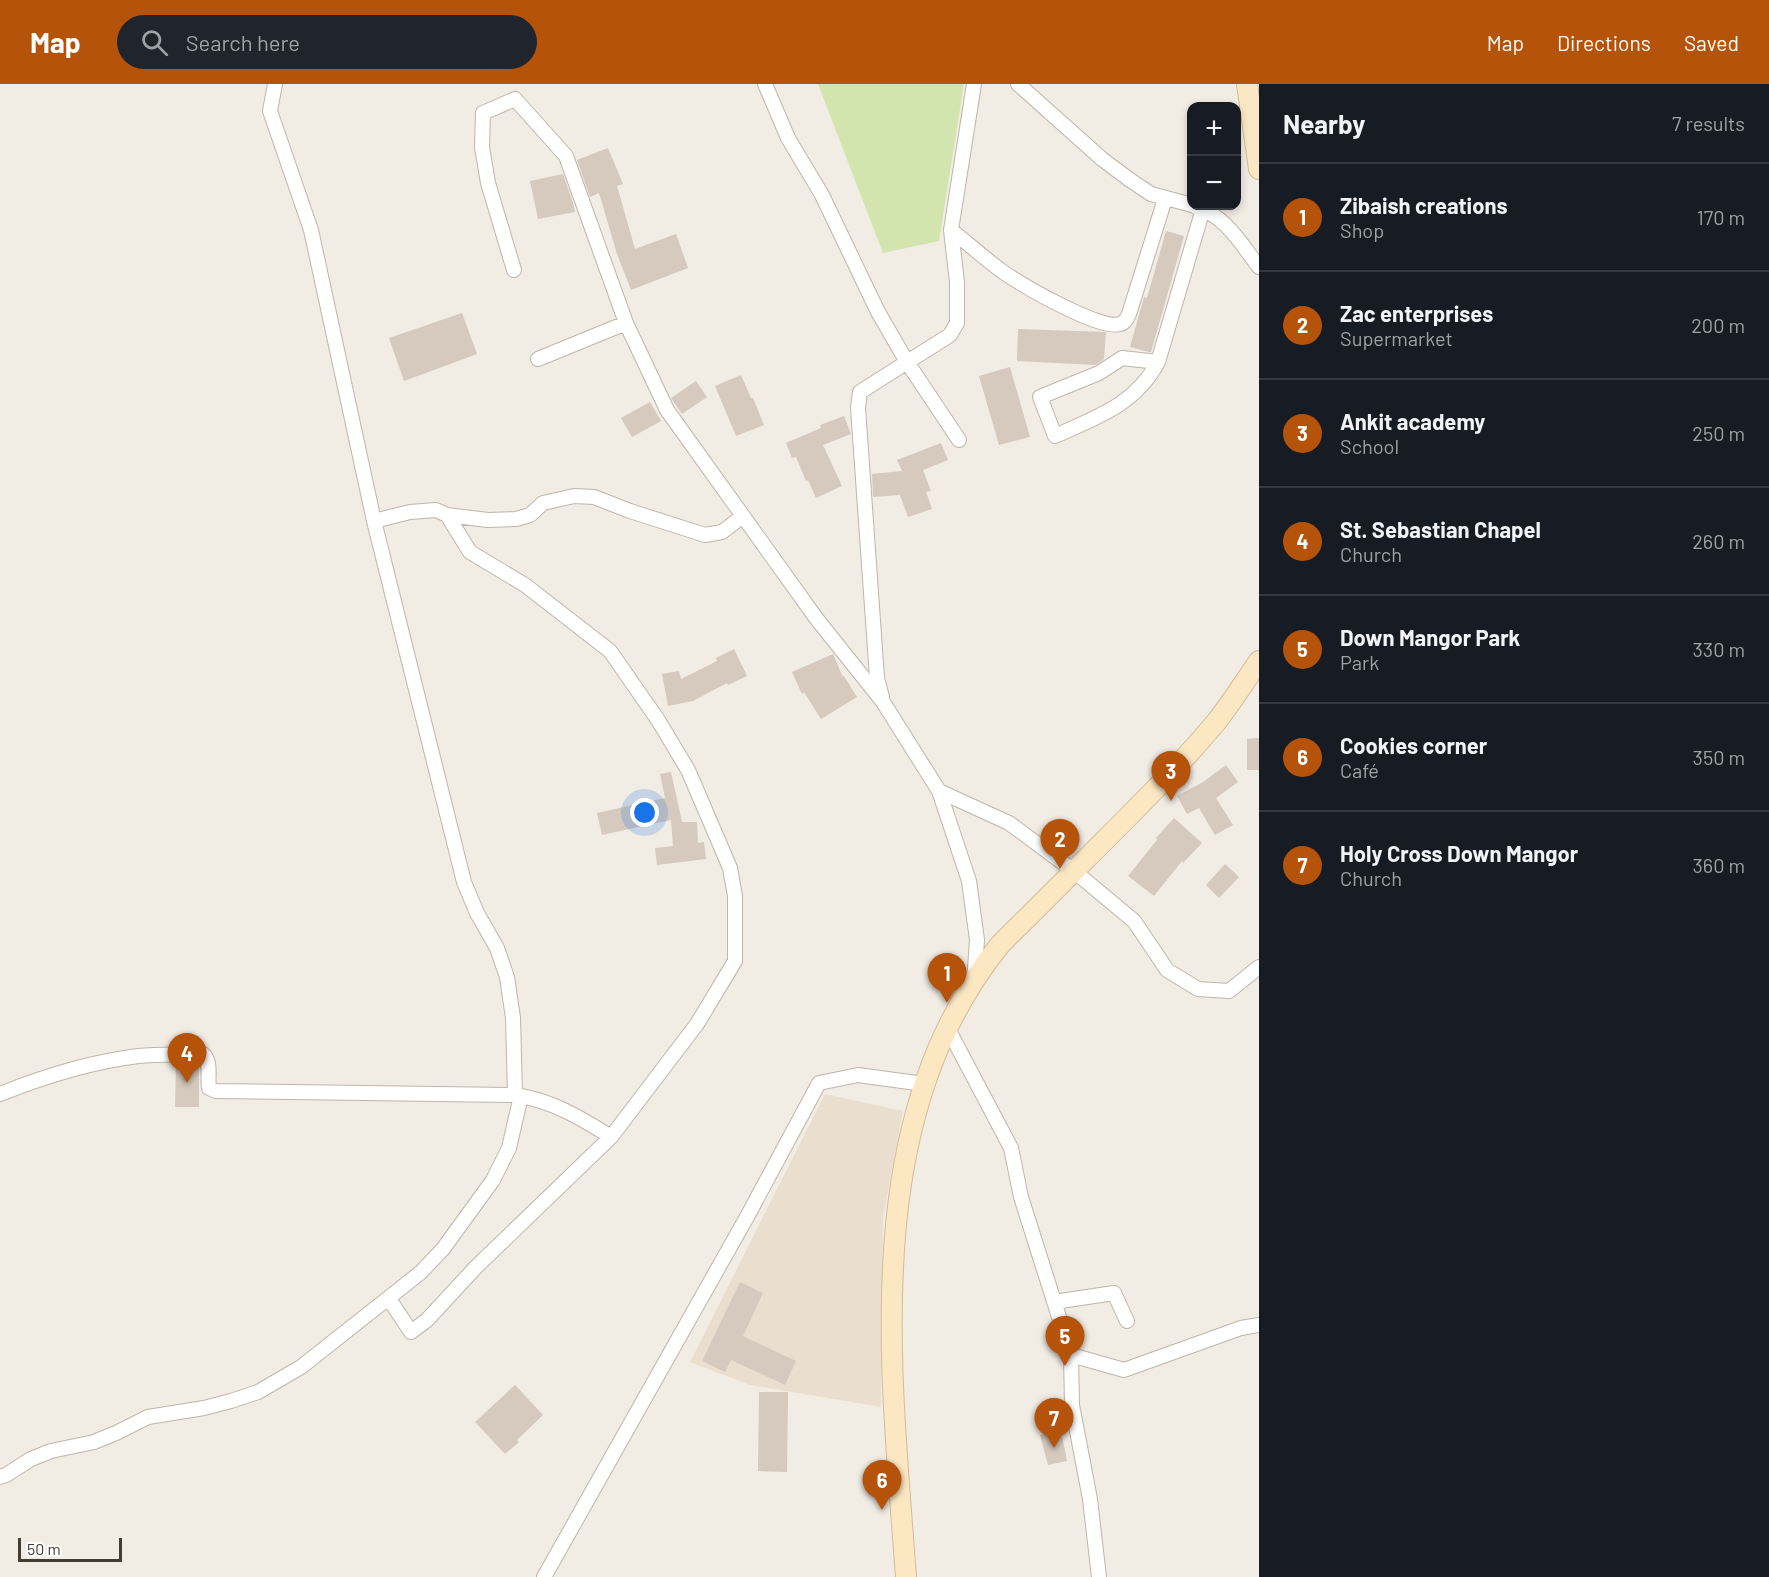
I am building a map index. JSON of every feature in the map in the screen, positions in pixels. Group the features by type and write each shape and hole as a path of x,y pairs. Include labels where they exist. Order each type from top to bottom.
{"main road":[{"path":"1247,84 1259,169"},
{"path":"906,1577 892,1387 892,1276 902,1177 924,1084 947,1027 1000,945 1161,783 1218,720 1259,661"}],"street":[{"path":"0,1477 31,1458 51,1451 94,1442 148,1417 204,1408 258,1392 301,1368 389,1299 420,1273 443,1249 493,1180 510,1148 518,1095 513,1018 507,977 497,948 477,913 464,882 374,520 311,230 270,111 274,84"},
{"path":"765,84 788,138 822,195 878,312 907,362 959,440"},
{"path":"883,702 876,678 858,408 860,392 950,335 957,323 957,282 951,230 974,84"},
{"path":"1018,84 1102,159 1144,190 1187,205"},
{"path":"514,270 488,183 482,147 483,113 515,99 566,156 626,323 667,410 816,618 883,702 939,791 969,881 977,940 974,982"},
{"path":"951,230 1005,273 1048,298 1099,322 1120,325 1126,321 1129,314 1165,199"},
{"path":"1158,362 1122,358 1099,373 1040,397 1055,436 1105,415 1142,387 1151,375 1158,362 1194,210"},
{"path":"1203,210 1214,214 1222,222 1259,267"},
{"path":"538,358 626,323"},
{"path":"374,520 436,510 447,515 488,520 516,519 530,515 543,503 574,496 594,497 705,535 722,532 743,516"},
{"path":"389,1299 411,1332 427,1320 483,1259 611,1137 697,1024 735,961 735,896 730,868 688,770 658,720 610,651 525,585 470,552 447,515"},
{"path":"939,791 1009,824 1074,871 1134,921 1167,970 1198,989 1230,991 1259,967"},
{"path":"947,1027 1011,1148 1021,1197 1071,1355 1072,1405 1090,1499 1099,1577"},
{"path":"0,1094 65,1070 101,1062 138,1056 203,1054 208,1062 209,1088 216,1091 518,1095 566,1110 611,1137"},
{"path":"544,1577 748,1215 819,1083 858,1075 924,1084"},
{"path":"1054,1302 1114,1293 1127,1321"},
{"path":"1071,1355 1124,1370 1241,1328 1259,1325"}],"shaded area":[{"path":"825,1094 903,1111 883,1217 881,1407 750,1385 690,1362"}],"green space":[{"path":"818,84 964,84 939,241 883,253"}],"building":[{"path":"608,148 623,184 617,186 635,249 676,234 688,268 631,290 617,254 599,193 590,197 577,160"},
{"path":"563,174 575,212 538,219 530,181"},
{"path":"1166,231 1184,236 1151,352 1149,352 1130,347"},
{"path":"462,313 477,354 404,381 389,338"},
{"path":"1018,329 1106,332 1104,359 1095,365 1017,361"},
{"path":"1010,367 1030,437 999,445 979,376"},
{"path":"741,375 764,425 736,436 715,386"},
{"path":"696,381 707,397 682,414 671,398"},
{"path":"650,402 661,421 632,437 621,418"},
{"path":"844,416 851,434 823,445 842,486 816,498 796,457 792,458 786,443 821,428 820,425"},
{"path":"941,443 948,460 923,470 931,491 926,492 932,509 908,517 900,495 873,497 872,474 902,471 897,460"},
{"path":"734,649 747,676 728,685 727,683 693,701 668,706 662,674 679,671 681,679 717,661 716,658"},
{"path":"833,654 843,677 857,697 821,719 804,692 802,694 792,672"},
{"path":"1259,738 1259,770 1247,770 1247,739"},
{"path":"1226,765 1238,782 1216,798 1233,825 1215,835 1199,808 1187,814 1177,796 1203,782"},
{"path":"671,772 682,822 697,822 698,843 704,842 706,859 657,865 655,848 673,846 671,820 602,835 597,813 665,798 660,774"},
{"path":"1174,818 1202,843 1183,863 1182,861 1154,896 1128,876"},
{"path":"1225,864 1239,877 1219,898 1206,885"},
{"path":"199,1063 199,1107 175,1107 176,1064"},
{"path":"740,1282 763,1293 743,1336 796,1361 785,1385 731,1360 725,1372 702,1361"},
{"path":"515,1385 543,1415 505,1454 475,1422"},
{"path":"759,1392 788,1392 787,1472 758,1471"},
{"path":"1061,1430 1067,1461 1048,1465 1040,1435"}],"place":[{"name":"Ankit academy","path":"1171,801"},
{"name":"Zac enterprises","path":"1060,869"},
{"name":"Zibaish creations","path":"947,1003"},
{"name":"St. Sebastian Chapel","path":"187,1083"},
{"name":"Down Mangor Park","path":"1065,1366"},
{"name":"Holy Cross Down Mangor","path":"1054,1448"},
{"name":"Cookies corner","path":"882,1510"}]}
